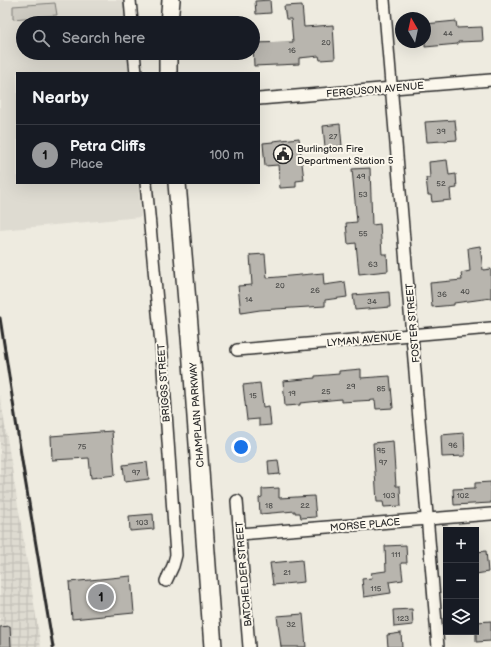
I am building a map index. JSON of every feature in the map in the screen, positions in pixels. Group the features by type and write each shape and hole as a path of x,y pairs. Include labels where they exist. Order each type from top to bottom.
{"main road":[{"path":"170,16 172,0"},
{"path":"168,60 168,72"},
{"name":"CHAMPLAIN PARKWAY","path":"177,184 213,647"}],"street":[{"path":"130,0 131,16"},
{"name":"FOSTER STREET","path":"384,0 438,647"},
{"path":"135,60 136,72"},
{"name":"FERGUSON AVENUE","path":"260,99 491,80"},
{"name":"BRIGGS STREET","path":"146,184 162,356 176,555 166,581"},
{"name":"LYMAN AVENUE","path":"237,350 491,328"},
{"name":"BATCHELDER STREET","path":"236,501 249,647"},
{"name":"MORSE PLACE","path":"240,534 491,514"}],"shaded area":[{"path":"0,0 124,0 125,16 16,16 16,60 129,60 130,72 16,72 16,184 138,184 141,217 0,230"},
{"path":"55,3 57,15 16,16 16,19 13,19 13,6"},
{"path":"0,395 41,647 0,647"}],"building":[{"path":"270,0 271,13 256,14 255,1"},
{"path":"302,5 304,27 333,25 335,59 320,60 319,56 299,58 299,64 254,66 254,60 260,60 260,43 293,42 291,19 286,19 284,6"},
{"path":"456,21 457,28 482,27 483,41 458,42 458,44 431,46 431,23"},
{"path":"455,120 457,140 427,142 425,122"},
{"path":"340,124 342,146 325,147 323,126"},
{"name":"Burlington Fire Department Station 5","path":"299,138 304,180 296,181 296,187 280,188 278,165 265,166 263,143"},
{"path":"447,160 449,175 456,174 457,188 450,189 451,200 432,202 431,195 428,195 426,178 430,178 429,162"},
{"path":"370,168 372,225 380,224 382,254 387,254 388,271 359,274 356,243 348,244 346,223 357,222 352,169"},
{"path":"480,246 483,270 491,269 491,298 454,303 454,305 432,307 430,283 462,280 461,273 470,271 468,248"},
{"path":"265,254 267,278 323,273 324,285 345,282 347,297 325,300 325,306 260,310 241,313 238,286 252,285 250,255"},
{"path":"389,292 390,307 355,310 353,295"},
{"path":"361,369 361,378 390,376 393,408 376,409 375,400 341,402 341,399 285,406 283,381 315,378 315,376 339,374 339,371"},
{"path":"260,383 263,407 269,406 271,425 259,426 259,419 247,420 243,385"},
{"path":"112,431 115,475 91,478 89,458 52,460 51,436"},
{"path":"464,433 465,456 442,457 441,435"},
{"path":"393,441 396,486 400,486 401,506 384,507 383,502 377,502 373,443"},
{"path":"278,460 280,474 269,475 268,461"},
{"path":"147,462 149,479 125,482 123,465"},
{"path":"491,482 491,503 454,505 453,489 475,488 475,483"},
{"path":"279,488 279,498 314,496 316,517 301,518 300,513 295,513 295,511 260,514 259,498 262,497 262,489"},
{"path":"153,514 154,529 130,531 129,516"},
{"path":"406,545 407,563 401,563 403,580 389,582 391,593 364,597 362,579 372,578 371,573 386,571 385,546"},
{"path":"486,551 488,572 479,574 479,552"},
{"path":"302,560 304,582 273,585 270,563"},
{"path":"131,576 134,613 72,619 69,582"},
{"path":"412,609 413,625 394,627 393,610"},
{"path":"303,614 306,647 281,647 277,616"},
{"path":"491,621 491,641 476,642 476,635 479,635 479,622"},
{"path":"10,626 11,647 0,647 0,627"},
{"path":"401,633 402,647 388,647 387,635"}],"railway":[{"path":"0,318 53,647"}],"place":[{"name":"Burlington Fire Department Station 5","path":"283,154"},
{"name":"Petra Cliffs","path":"101,597"}]}
